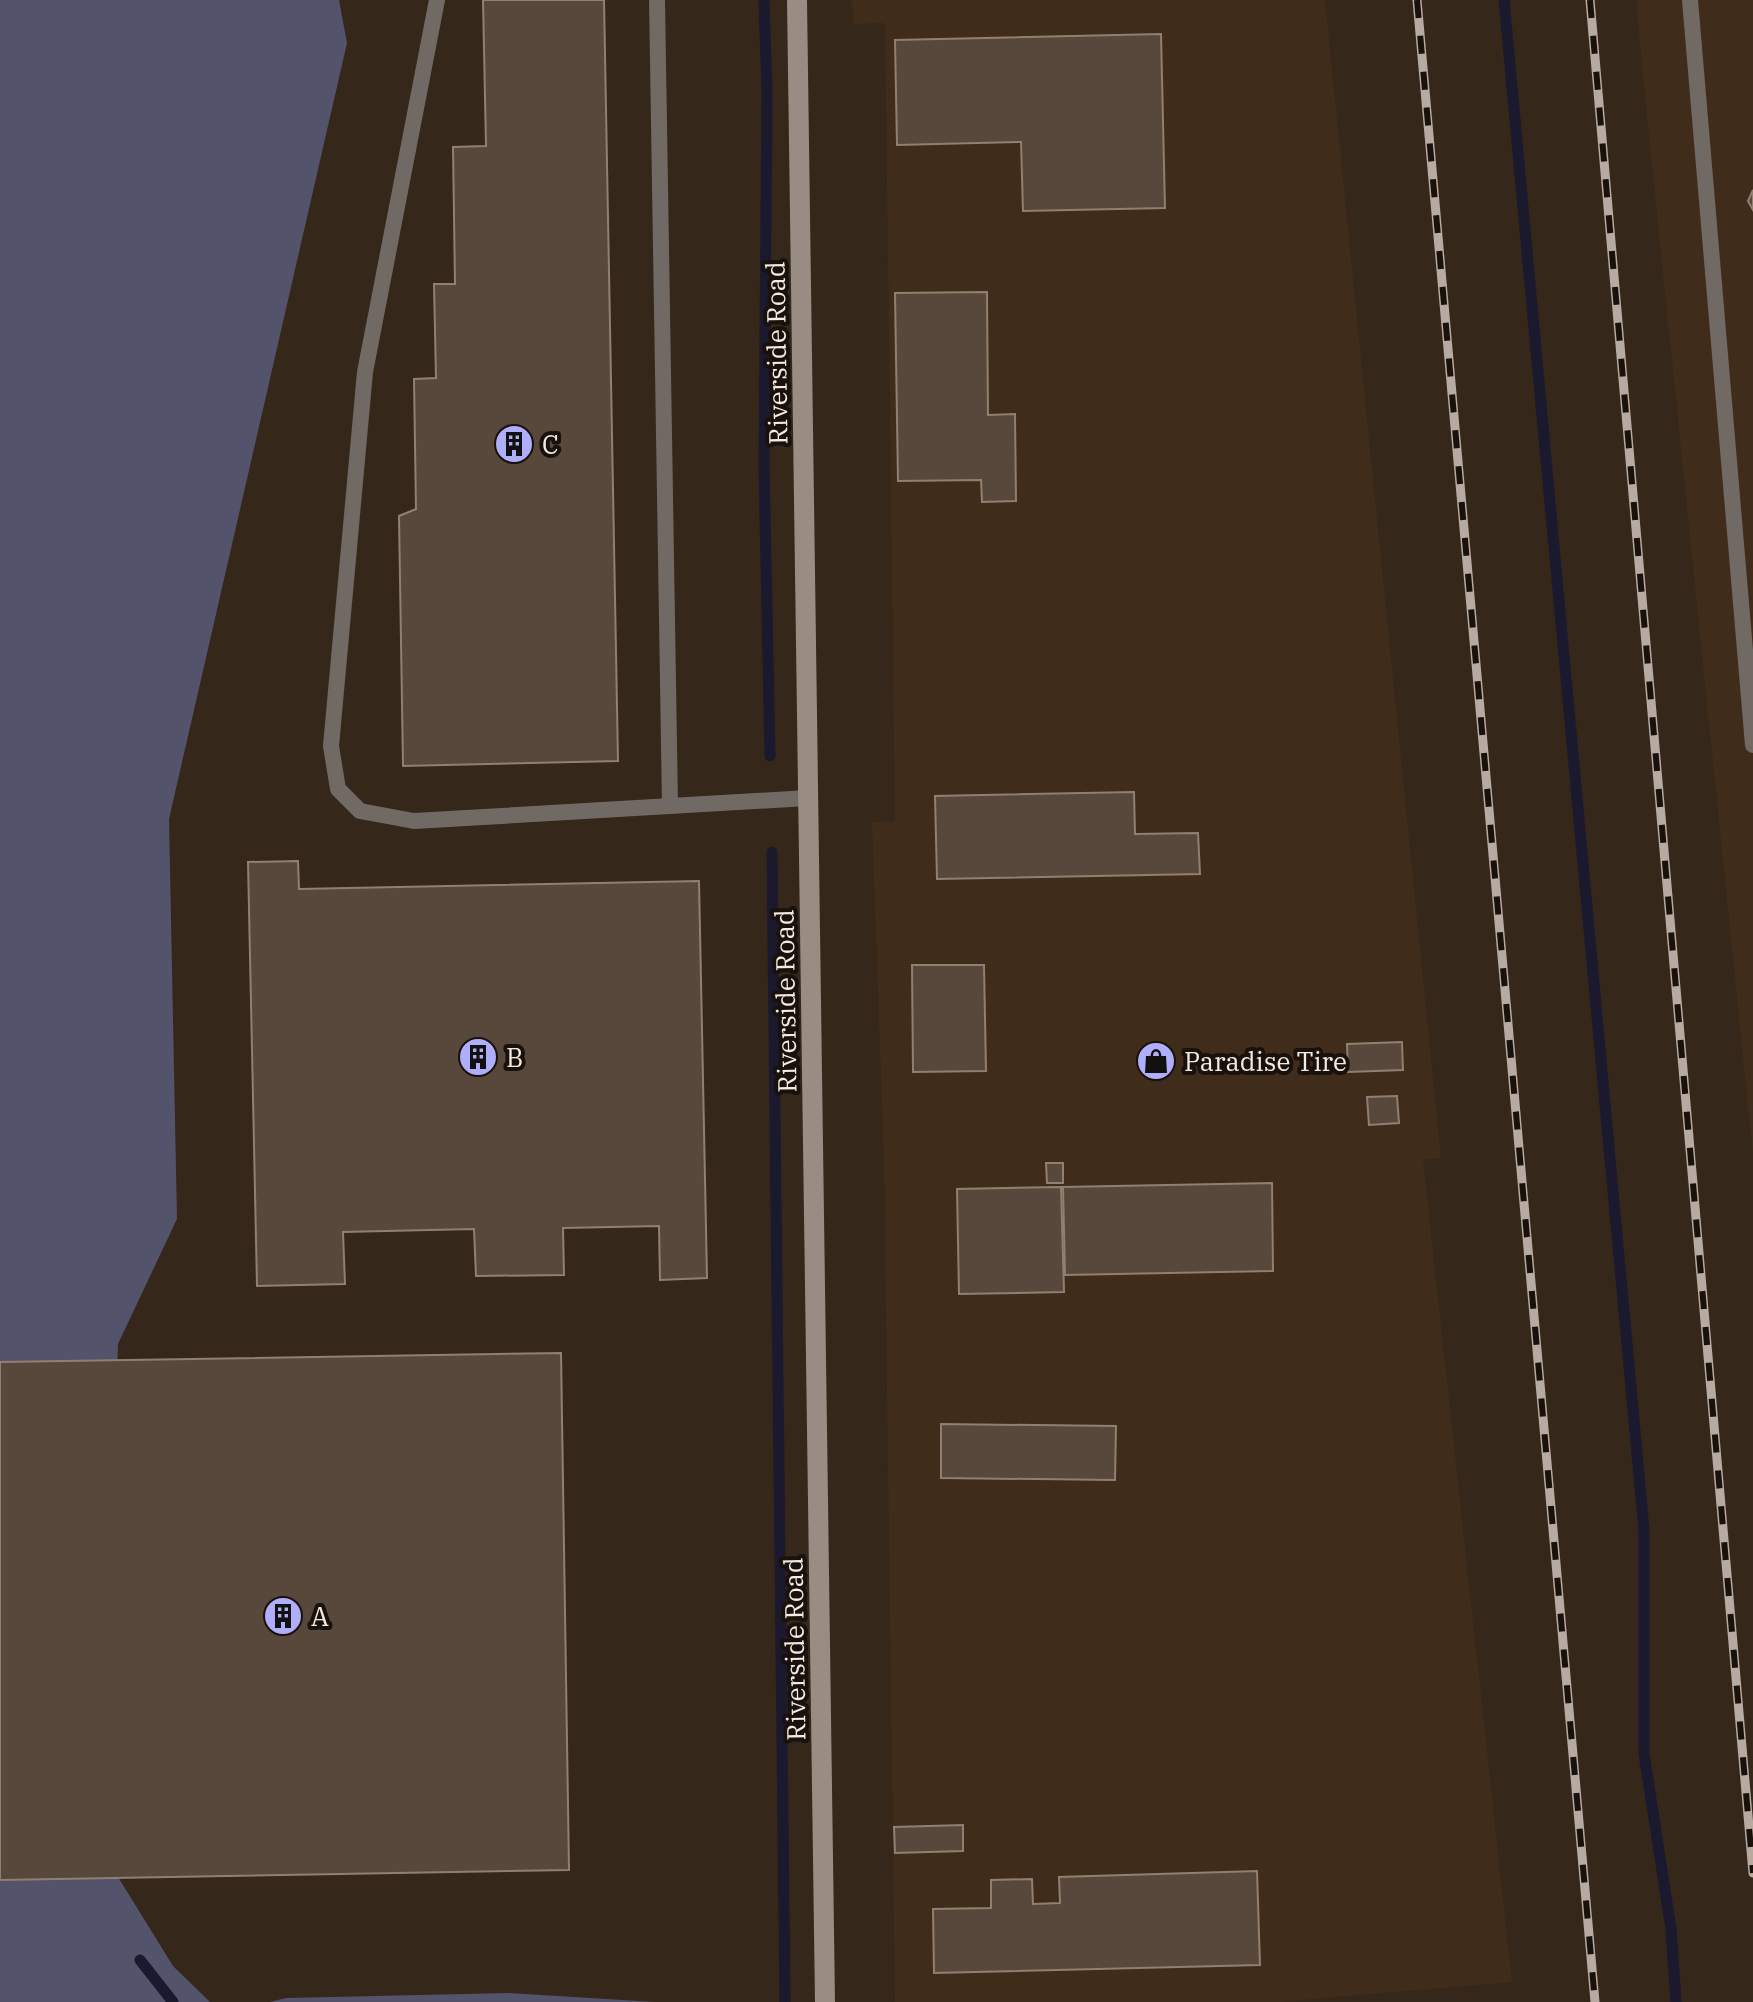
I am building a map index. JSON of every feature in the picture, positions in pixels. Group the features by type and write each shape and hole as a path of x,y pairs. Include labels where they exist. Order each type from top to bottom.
{"street":[{"name":"Riverside Road","path":"797,0 825,2002"}],"lane":[{"path":"437,0 365,372 331,746 338,789 360,811 414,821 808,798"},
{"path":"657,0 670,806"},
{"path":"1690,0 1753,745"}],"shaded area":[{"path":"0,0 339,0 347,43 169,819 177,1219 118,1344 106,1717 42,1754 173,1966 210,2002 0,2002"},
{"path":"852,0 1325,0 1441,1158 1423,1159 1512,1982 1278,2002 895,2002 884,1163 872,822 895,821 885,23 853,24"},
{"path":"1636,0 1753,0 1753,1155 1643,77"},
{"path":"509,1993 655,2002 270,2002 286,1998"}],"building":[{"name":"C","path":"483,0 604,0 618,761 403,766 399,516 416,509 414,379 436,378 434,284 455,284 453,147 486,146"},
{"path":"1161,34 1165,208 1023,211 1021,142 897,145 895,40"},
{"path":"1753,190 1753,210 1748,201"},
{"path":"987,292 988,415 1015,414 1016,501 982,502 981,480 898,481 895,293"},
{"path":"1134,792 1135,834 1198,833 1200,874 937,879 935,796"},
{"name":"B","path":"298,861 299,889 699,881 707,1278 660,1280 659,1226 563,1228 564,1275 476,1276 474,1229 343,1232 345,1284 257,1286 248,862"},
{"path":"912,965 984,965 986,1071 913,1072"},
{"path":"1402,1042 1403,1070 1348,1072 1347,1044"},
{"path":"1397,1096 1399,1123 1369,1125 1367,1097"},
{"path":"1046,1163 1063,1163 1063,1183 1047,1183"},
{"path":"1272,1183 1273,1271 1065,1275 1063,1187"},
{"path":"1061,1187 1064,1292 959,1294 957,1189"},
{"name":"A","path":"561,1353 569,1870 0,1880 0,1362"},
{"path":"941,1424 1116,1426 1115,1480 941,1478"},
{"path":"963,1825 963,1851 895,1853 894,1827"},
{"path":"1257,1871 1260,1965 934,1973 933,1909 991,1908 991,1880 1032,1879 1033,1904 1060,1903 1059,1877"}],"waterway":[{"path":"764,0 767,92 764,466 770,756"},
{"path":"1504,0 1644,1530 1644,1754 1671,1929 1676,2002"},
{"path":"772,852 785,2002"},
{"path":"140,1960 173,2002"}],"railway":[{"path":"1417,0 1595,2002"},
{"path":"1590,0 1753,1873"}],"place":[{"name":"C","path":"514,444"},
{"name":"B","path":"478,1057"},
{"name":"Paradise Tire","path":"1156,1061"},
{"name":"A","path":"283,1616"}]}
